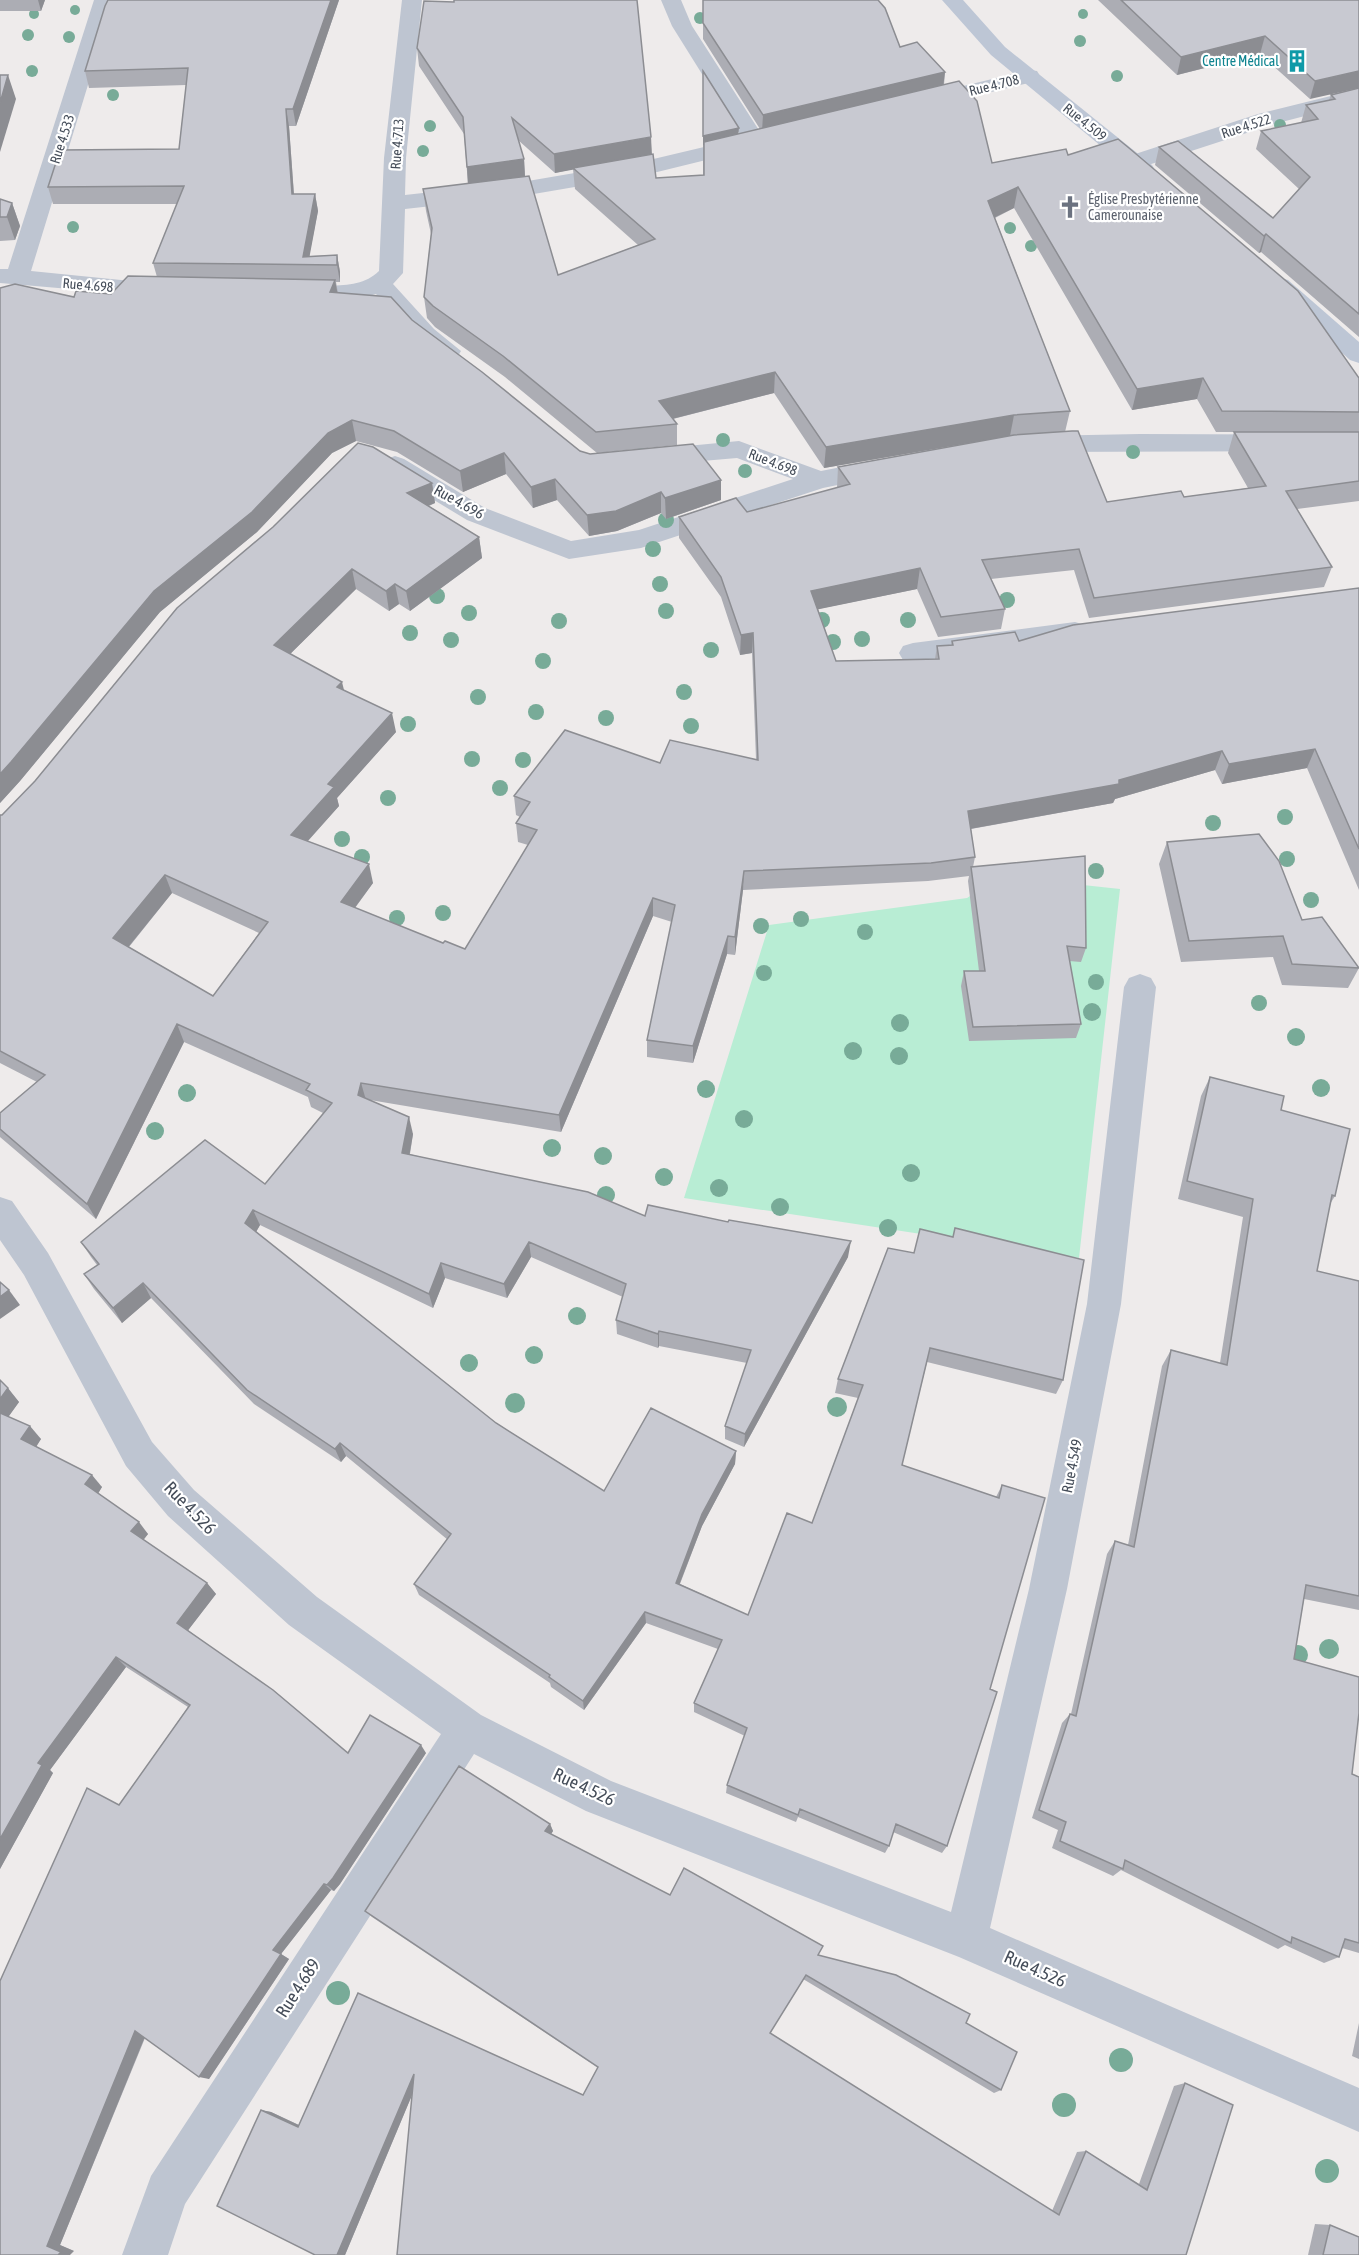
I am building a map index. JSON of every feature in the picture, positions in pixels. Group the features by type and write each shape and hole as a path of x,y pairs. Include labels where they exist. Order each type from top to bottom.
{"street":[{"name":"Rue 4.533","path":"9,277 104,0"},
{"name":"Rue 4.713","path":"380,284 391,273 396,147 412,0"},
{"path":"394,203 522,189 645,168 766,139 682,26 671,0"},
{"name":"Rue 4.509","path":"952,0 998,51 1161,184"},
{"name":"Rue 4.708","path":"905,107 1029,76"},
{"name":"Rue 4.522","path":"1134,162 1266,119 1358,96"},
{"path":"1267,274 1359,356"},
{"name":"Rue 4.698","path":"9,277 187,291"},
{"path":"269,293 361,291 380,284 425,334 469,366"},
{"path":"1010,446 1067,442 1359,443"},
{"name":"Rue 4.698","path":"636,459 739,449 819,480"},
{"name":"Rue 4.696","path":"367,454 387,460 476,514 569,550 641,539 819,480"},
{"path":"819,480 905,463"},
{"path":"913,653 1101,628"},
{"name":"Rue 4.549","path":"966,1939 1048,1589 1104,1304 1140,987"},
{"name":"Rue 4.526","path":"0,1212 36,1264 139,1454 181,1503 303,1611 467,1729 600,1797 966,1939 1359,2110"},
{"name":"Rue 4.689","path":"145,2255 166,2192 467,1729"}],"green space":[{"path":"1001,876 1120,889 1079,1258 684,1198 769,925 967,898"}],"building":[{"path":"108,0 331,0 293,109 286,109 292,194 315,194 303,257 337,255 337,265 153,263 184,186 48,187 60,150 179,149 188,68 85,71"},
{"path":"454,0 637,0 651,137 554,154 512,118 524,159 467,167 463,117 417,48 424,1 454,2"},
{"path":"703,0 878,0 885,8 900,47 917,42 945,72 763,115 703,23"},
{"path":"1121,0 1359,0 1359,71 1315,81 1265,36 1181,57"},
{"path":"703,71 739,128 703,136"},
{"path":"0,75 8,75 0,103"},
{"path":"959,81 977,101 992,163 1066,149 1068,155 1118,139 1129,148 1298,291 1359,378 1359,412 1222,411 1203,378 1137,389 1018,187 988,201 1070,411 1014,415 826,447 775,372 659,401 677,424 596,432 503,356 433,306 424,297 432,228 423,189 529,176 558,275 655,239 573,168 653,154 656,178 704,175 704,142"},
{"path":"1359,88 1359,314 1266,234 1264,236 1159,147 1178,141 1273,218 1310,177 1261,131 1318,119 1306,105 1335,99 1331,95"},
{"path":"0,199 12,203 7,217 0,217"},
{"path":"128,276 335,280 330,292 391,297 412,320 482,372 580,451 590,454 693,444 721,480 665,498 661,492 616,511 587,515 555,479 531,487 504,453 460,471 394,431 352,420 328,433 252,512 154,591 0,774 0,288 15,284 74,297 76,291 111,294"},
{"path":"1078,431 1107,502 1181,491 1184,497 1266,486 1234,432 1359,432 1359,481 1286,491 1332,567 1094,598 1079,549 982,560 1005,609 941,617 920,568 811,591 836,661 939,659 937,646 953,645 952,641 1015,632 1019,641 1073,625 1359,588 1359,849 1315,749 1229,764 1222,751 1119,780 1119,784 968,811 975,857 931,863 744,871 735,937 728,936 693,1046 647,1040 675,905 653,898 559,1115 361,1083 358,1095 409,1117 402,1153 588,1192 645,1216 648,1205 728,1222 729,1220 851,1241 745,1434 725,1426 751,1350 659,1331 658,1334 616,1320 626,1284 529,1242 504,1284 441,1263 429,1294 253,1210 245,1223 496,1423 604,1491 651,1408 736,1451 702,1514 676,1583 748,1615 787,1513 812,1523 863,1385 838,1379 888,1248 914,1253 920,1229 953,1237 955,1228 1084,1260 1063,1380 930,1348 902,1465 999,1498 1002,1485 1045,1498 990,1689 997,1692 947,1846 896,1824 889,1846 800,1809 798,1815 727,1785 747,1728 694,1703 722,1640 645,1612 583,1701 549,1677 550,1675 414,1584 451,1534 340,1443 335,1449 247,1390 143,1283 113,1308 84,1274 99,1264 81,1242 205,1140 265,1184 332,1103 306,1090 310,1084 177,1024 87,1204 0,1129 0,1113 45,1075 0,1051 0,815 35,781 177,608 273,527 358,443 373,447 432,483 407,493 479,537 406,591 395,584 386,591 352,569 274,645 342,682 337,687 392,713 328,784 334,787 291,835 369,864 341,902 443,943 445,941 465,949 537,830 516,823 530,802 514,796 565,730 660,763 670,740 758,760 753,633 741,635 721,577 679,517 736,498 747,512 850,484 838,467 1014,435","holes":["165,875 268,922 213,996 113,938"]},
{"path":"1259,834 1279,861 1302,920 1322,917 1359,968 1292,964 1283,936 1189,941 1167,842"},
{"path":"1085,856 1086,948 1067,946 1081,1024 973,1027 964,971 985,971 971,867"},
{"path":"1210,1077 1284,1096 1281,1110 1350,1129 1335,1196 1332,1195 1317,1271 1359,1281 1359,1596 1306,1585 1294,1659 1359,1677 1359,1713 1352,1774 1359,1777 1359,1943 1345,1939 1339,1957 1292,1937 1291,1943 1125,1860 1123,1869 1060,1841 1066,1822 1039,1810 1070,1714 1076,1716 1115,1541 1134,1547 1171,1350 1227,1365 1253,1199 1187,1181"},
{"path":"0,1282 9,1290 0,1297"},
{"path":"0,1380 8,1388 0,1399"},
{"path":"0,1413 30,1426 21,1439 92,1475 85,1484 139,1522 131,1531 207,1583 177,1623 273,1690 348,1753 370,1715 421,1745 333,1878 327,1885 324,1884 273,1950 281,1954 199,2077 135,2031 47,2246 61,2252 58,2255 0,2255 0,1981 87,1788 119,1805 190,1705 116,1657 38,1763 42,1765 0,1839"},
{"path":"459,1766 550,1824 545,1831 670,1895 684,1868 823,1946 818,1955 896,1975 970,2014 966,2023 1017,2052 1001,2090 806,1975 770,2033 1059,2215 1086,2151 1147,2190 1185,2083 1233,2105 1186,2255 397,2255 414,2074 337,2255 315,2255 217,2206 261,2110 298,2127 358,1993 583,2095 598,2067 365,1911"},
{"path":"1330,2225 1359,2237 1359,2255 1323,2255"}],"place":[{"name":"Centre Médical","path":"1297,61"},
{"name":"Église Presbytérienne Camerounaise","path":"1070,207"}]}
